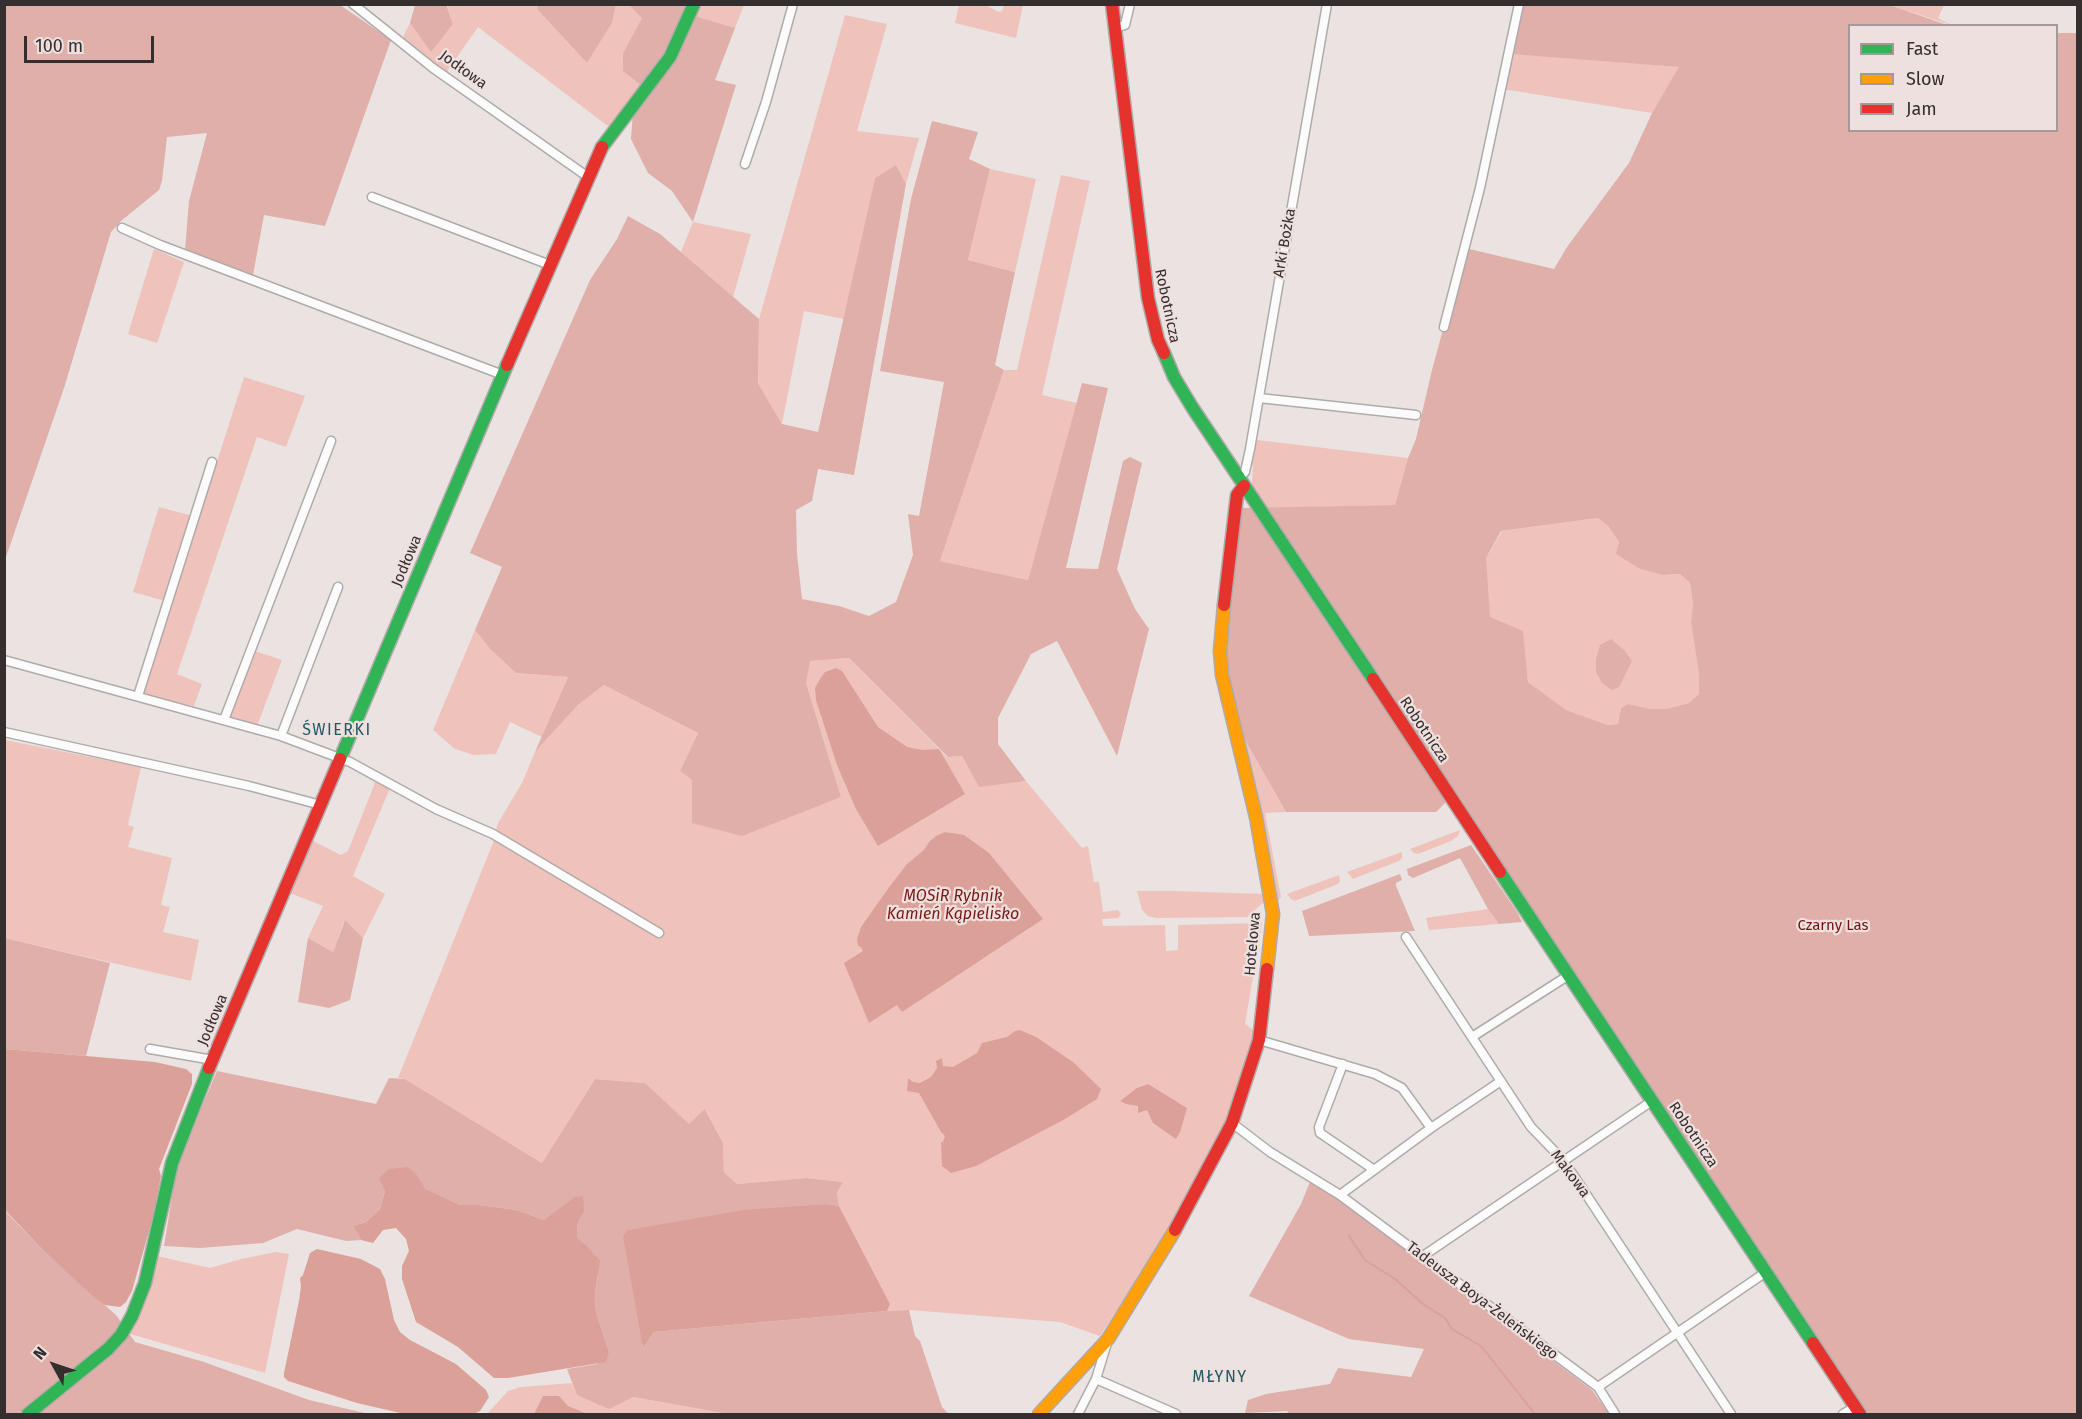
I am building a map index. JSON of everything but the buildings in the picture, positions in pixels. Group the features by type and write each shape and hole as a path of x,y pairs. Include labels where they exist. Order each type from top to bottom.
{"street":[{"name":"Jodłowa","path":"353,4 434,68 588,177"},
{"name":"Jodłowa","path":"28,1414 108,1349 121,1335 132,1316 146,1283 172,1163 200,1089 502,375 609,134 669,57 694,4"},
{"path":"745,164 793,4"},
{"name":"Robotnicza","path":"1112,4 1143,267 1156,335 1177,382 1858,1411"},
{"path":"1115,28 1125,25 1130,4"},
{"name":"Arki Bożka","path":"1242,482 1259,398 1327,4"},
{"path":"1444,327 1480,188 1519,4"},
{"path":"372,197 550,265"},
{"path":"122,228 160,245 502,375"},
{"path":"1259,398 1416,415"},
{"path":"224,720 331,441"},
{"path":"138,696 212,462"},
{"name":"Hotelowa","path":"1039,1414 1108,1340 1182,1220 1232,1123 1259,1040 1273,914 1256,817 1222,675 1220,651 1234,516 1242,482"},
{"path":"281,736 338,587"},
{"path":"4,660 281,736 350,762 436,809 493,834 659,933"},
{"path":"4,732 249,786 321,805"},
{"name":"Makowa","path":"1406,937 1531,1127 1563,1161 1597,1210 1731,1414"},
{"path":"1472,1037 1569,975"},
{"path":"1259,1040 1387,1078 1402,1088 1431,1128"},
{"name":"Jodłowa","path":"150,1049 213,1060"},
{"path":"1343,1064 1318,1126 1320,1133 1373,1169"},
{"path":"1340,1195 1373,1169 1501,1081"},
{"path":"1423,1256 1652,1101"},
{"name":"Tadeusza Boya-Żeleńskiego","path":"1232,1123 1270,1152 1340,1195 1598,1387 1615,1414"},
{"path":"1598,1387 1766,1272"},
{"name":"Hotelowa","path":"1078,1414 1096,1378 1108,1340"},
{"path":"1096,1378 1176,1414"},
{"path":"1843,1414 1858,1411"}],"shaded area":[{"path":"447,5 538,5 537,9 587,63 612,23 616,5 629,5 643,18 623,53 641,85 609,127 478,27 446,73 402,39 410,23 431,51 453,24"},
{"path":"699,5 744,5 735,28 695,16"},
{"path":"959,5 986,5 998,12 1002,11 1004,5 1023,5 1016,38 955,23"},
{"path":"1890,5 1944,5 1938,18 1948,24"},
{"path":"845,15 887,24 857,131 919,138 906,184 896,165 875,178 844,319 804,311 782,424 758,383 759,319"},
{"path":"1511,54 1680,67 1652,113 1502,89"},
{"path":"990,169 1036,179 1015,272 968,260"},
{"path":"1061,175 1090,181 1042,395 1077,403 1028,580 940,561 1004,370 1017,370"},
{"path":"693,222 751,234 733,297 681,252"},
{"path":"154,249 184,262 157,343 128,334"},
{"path":"244,377 305,396 286,447 257,437 177,674 202,684 194,706 143,694"},
{"path":"1257,440 1408,458 1395,505 1266,508 1252,484 1253,466 1250,463"},
{"path":"159,507 193,516 165,601 133,592"},
{"path":"1598,518 1608,526 1619,542 1617,554 1640,569 1662,575 1680,574 1690,583 1693,604 1691,622 1699,675 1699,694 1689,703 1666,709 1651,709 1628,704 1621,708 1618,724 1608,725 1566,710 1528,682 1522,631 1485,620 1486,558 1502,531"},
{"path":"475,630 490,649 516,673 568,677 542,737 510,722 496,754 474,755 455,749 433,730"},
{"path":"255,651 282,660 257,726 229,719"},
{"path":"849,658 947,757 962,756 979,786 1026,781 1082,848 1088,846 1094,882 1099,882 1103,912 1118,910 1121,914 1118,918 1102,919 1103,926 1165,925 1166,951 1178,950 1178,925 1262,923 1245,1024 1256,1032 1233,1105 1203,1169 1149,1260 1100,1336 1060,1322 909,1310 887,1311 890,1304 839,1206 837,1193 843,1182 806,1178 737,1184 724,1172 723,1143 706,1110 689,1125 645,1083 595,1079 542,1163 405,1079 398,1078 493,843 498,823 522,783 535,752 578,705 604,685 698,733 680,771 692,780 693,822 841,797 806,683 809,661"},
{"path":"1240,731 1286,812 1265,813 1281,897 1278,901 1276,901"},
{"path":"5,740 141,767 128,825 134,827 128,847 172,858 161,905 170,907 163,932 199,940 191,981 5,938"},
{"path":"376,780 390,788 353,876 385,894 363,938 344,921 333,952 308,938 323,906 287,892 311,840 341,855 348,851"},
{"path":"1460,830 1458,836 1451,841 1418,854 1410,849"},
{"path":"1402,852 1402,858 1399,861 1353,879 1347,872"},
{"path":"1339,875 1338,884 1295,901 1287,894"},
{"path":"1137,891 1265,894 1264,902 1247,917 1156,918 1148,916 1142,910"},
{"path":"1488,909 1499,924 1429,930 1426,918"},
{"path":"276,1252 289,1254 265,1373 127,1333 148,1293 157,1256 210,1268"},
{"path":"572,1383 577,1395 633,1397 728,1414 588,1414 568,1406 559,1396 543,1397 534,1414 487,1414 508,1391 521,1387"}],"green space":[{"path":"5,4 340,5 391,40 325,226 264,215 253,275 185,250 189,201 207,133 167,137 159,190 111,232 64,388 5,560"},
{"path":"446,4 453,24 431,52 410,23 415,5"},
{"path":"538,4 616,5 612,23 587,63 537,9"},
{"path":"629,5 688,5 680,29 657,67 641,85 623,71 623,53 642,18"},
{"name":"Czarny Las","path":"1523,5 1890,5 1944,24 1848,24 1848,132 2058,132 2058,33 2077,33 2077,1414 1868,1414 1448,800 1436,812 1286,812 1240,731 1226,680 1226,655 1242,508 1395,505 1408,458 1416,439 1465,248 1554,269 1567,247 1629,163 1652,113 1679,67 1511,54","holes":["1598,518 1608,526 1619,542 1616,554 1640,569 1662,575 1680,574 1690,583 1693,604 1691,622 1699,675 1699,694 1689,703 1666,709 1651,709 1628,704 1621,708 1618,724 1608,725 1566,710 1528,682 1523,631 1490,617 1486,558 1501,531"]},
{"path":"695,16 735,28 715,80 736,85 693,222 672,191 648,173 631,139 633,111 660,82"},
{"path":"932,121 978,132 969,159 990,169 968,260 1015,272 995,365 1004,370 940,561 1028,580 1082,383 1108,388 1066,568 1098,569 1123,461 1130,457 1142,463 1117,569 1135,609 1149,629 1117,756 1057,641 1031,654 998,718 998,744 1026,781 979,787 962,756 948,757 849,658 810,661 806,683 841,797 742,836 692,823 692,780 680,771 698,733 604,685 578,705 535,752 568,677 516,673 490,649 475,630 502,567 470,553 590,280 617,239 628,216 660,234 759,319 758,383 782,424 818,432 875,178 896,165 906,184 854,475 818,469 812,501 796,510 797,554 802,599 839,606 869,616 896,602 913,555 908,514 919,516 944,382 880,371 911,199"},
{"path":"1611,639 1625,651 1632,661 1619,687 1612,690 1602,683 1596,672 1596,659 1600,645"},
{"path":"1471,845 1522,922 1499,924 1488,909 1460,858 1413,878 1408,875 1407,869"},
{"path":"1400,874 1402,880 1396,883 1396,886 1415,931 1309,936 1302,911"},
{"path":"345,920 363,938 350,1000 329,1008 298,1002 308,938 333,952"},
{"path":"5,938 110,963 86,1056 5,1049"},
{"path":"217,1071 376,1104 389,1078 405,1079 542,1163 595,1079 645,1083 689,1124 705,1109 723,1143 724,1172 737,1184 806,1178 843,1182 837,1193 839,1206 827,1204 628,1230 643,1348 654,1332 909,1310 915,1336 920,1341 942,1407 949,1414 728,1414 633,1397 609,1409 577,1395 567,1369 597,1364 609,1352 596,1313 595,1293 598,1275 587,1246 577,1239 577,1225 584,1212 544,1220 517,1210 460,1205 424,1189 417,1175 385,1191 380,1209 366,1222 353,1226 361,1240 346,1241 297,1229 263,1243 200,1248 164,1246 177,1166"},
{"path":"1310,1182 1338,1199 1592,1390 1609,1414 1287,1414 1288,1411 1245,1413 1248,1400 1266,1394 1330,1384 1338,1368 1411,1377 1424,1349 1349,1339 1249,1296 1301,1204"},
{"path":"4,1210 42,1249 116,1315 135,1342 204,1362 309,1400 369,1414 5,1414"}],"water":[{"path":"836,668 842,671 878,727 907,747 923,750 939,749 965,794 878,846 856,809 837,765 816,700 815,688 820,679 825,672"},
{"name":"MOSiR Rybnik Kamień Kąpielisko","path":"945,832 964,835 989,853 1043,919 902,1012 897,1005 869,1023 844,963 863,951 858,946 857,939 861,927 890,886 907,864 924,850 929,842"},
{"path":"1020,1030 1036,1037 1073,1062 1101,1089 1097,1099 1065,1119 976,1166 951,1173 942,1166 941,1142 945,1136 919,1093 907,1091 908,1078 920,1083 931,1077 937,1068 936,1061 942,1058 943,1066 953,1067 977,1053 982,1043 1007,1037"},
{"path":"5,1049 155,1062 186,1069 192,1074 192,1084 159,1169 161,1176 153,1217 132,1291 120,1307 105,1305 95,1298 42,1249 5,1210"},
{"path":"1148,1084 1187,1108 1176,1139 1153,1123 1147,1110 1138,1113 1138,1106 1120,1101 1137,1088"},
{"path":"408,1167 417,1175 425,1189 460,1205 517,1210 544,1220 575,1197 583,1196 584,1212 577,1225 577,1238 600,1261 595,1293 596,1313 609,1352 606,1362 508,1378 494,1378 458,1347 416,1322 402,1279 402,1266 409,1251 406,1239 396,1228 383,1230 373,1243 361,1240 353,1226 366,1222 380,1209 385,1191 379,1178 389,1169"},
{"path":"827,1204 839,1206 890,1304 887,1311 654,1332 643,1348 623,1236 628,1230 744,1210"},
{"path":"317,1249 361,1259 380,1269 385,1279 394,1320 400,1332 410,1340 456,1364 486,1390 489,1397 480,1411 474,1414 405,1414 357,1403 288,1381 284,1373 299,1301 300,1278 310,1253"},
{"path":"543,1396 559,1396 568,1406 588,1414 534,1414"}],"waterway":[{"path":"1349,1236 1365,1260 1395,1279 1423,1304 1445,1318 1452,1329 1481,1346 1535,1414"}],"traffic: fast":[{"path":"602,147 670,57 694,4"},
{"path":"1164,353 1174,377 1192,407 1373,679"},
{"path":"340,759 507,365"},
{"path":"1500,872 1813,1343"},
{"path":"28,1414 108,1349 121,1335 132,1316 145,1283 172,1163 209,1068"}],"traffic: slow":[{"path":"1224,605 1220,651 1222,675 1256,817 1273,914 1267,969"},
{"path":"1039,1414 1108,1339 1175,1230"}],"traffic: jam":[{"path":"1112,4 1148,298 1158,340 1164,353"},
{"path":"507,365 602,147"},
{"path":"1224,605 1237,495 1244,486"},
{"path":"1373,679 1500,872"},
{"path":"209,1068 340,759"},
{"path":"1175,1230 1232,1123 1259,1040 1267,969"},
{"path":"1813,1343 1860,1414"}],"district":[{"name":"ŚWIERKI","path":"337,731"},
{"name":"MŁYNY","path":"1220,1378"}]}
